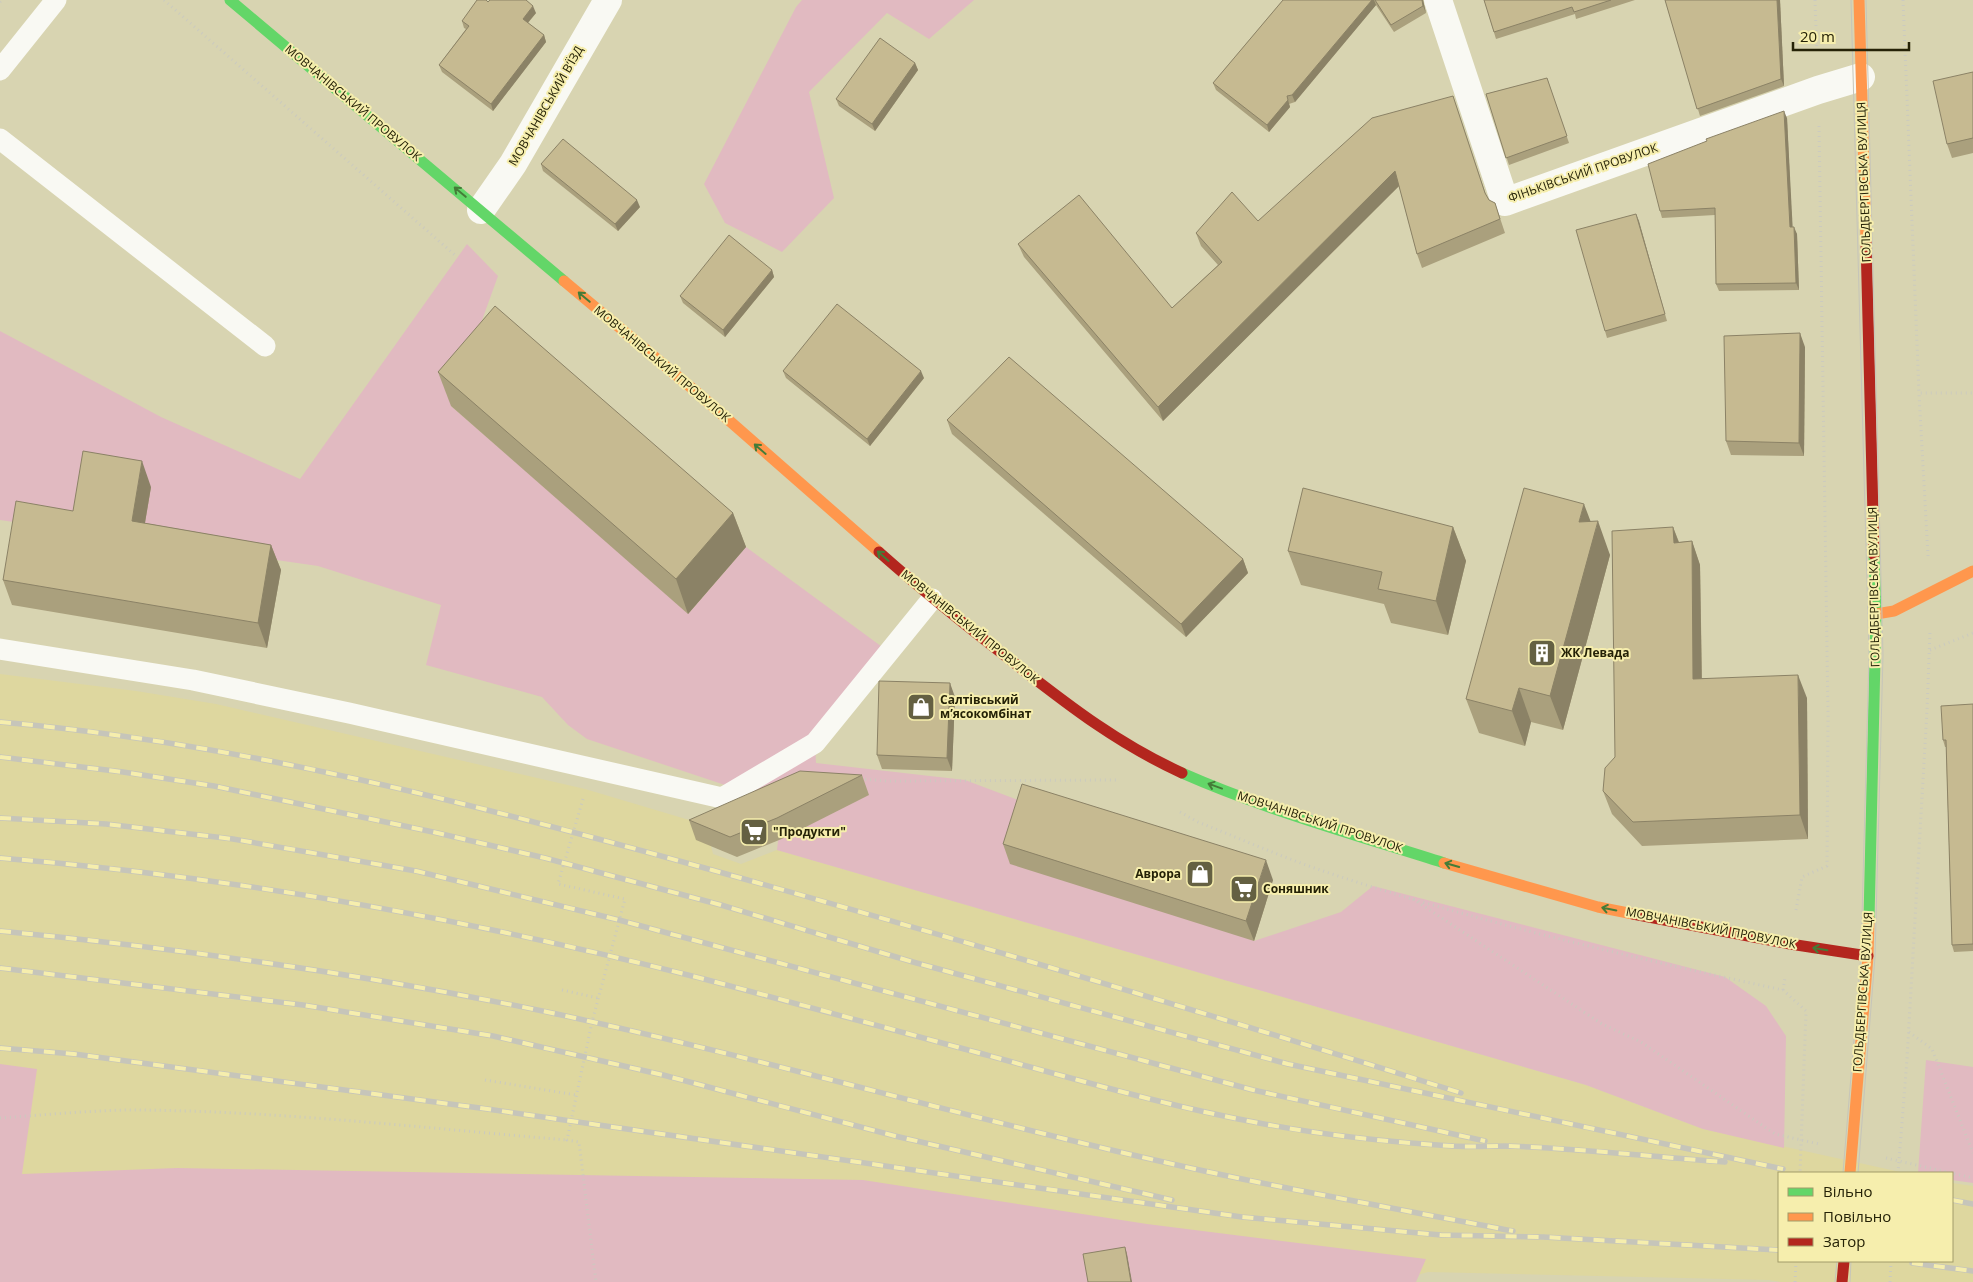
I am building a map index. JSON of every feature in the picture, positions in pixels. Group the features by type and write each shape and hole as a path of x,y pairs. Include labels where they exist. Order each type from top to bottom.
{"street":[{"name":"МОВЧАНІВСЬКИЙ ПРОВУЛОК","path":"230,0 700,395 932,599 1076,711 1118,740 1158,762 1205,783 1288,813 1445,863 1598,907 1790,944 1868,956"},
{"name":"МОВЧАНІВСЬКИЙ В’ЇЗД","path":"481,210 513,164 608,0"},
{"name":"ФІНЬКІВСЬКИЙ ПРОВУЛОК","path":"1438,0 1505,202 1818,90 1861,77"},
{"name":"ГОЛЬДБЕРГІВСЬКА ВУЛИЦЯ","path":"1850,1172 1868,956 1876,614 1859,0"},
{"path":"1876,614 1894,611 1973,571"},
{"path":"1842,1282 1844,1262"}],"lane":[{"path":"0,70 56,0"},
{"path":"0,139 265,346"},
{"path":"0,649 193,680 349,713 722,798 815,744 932,599"}],"path":[{"path":"164,0 456,256"},
{"path":"1783,990 1802,877 1827,866 1828,714 1815,0"},
{"path":"1903,0 1919,393 1930,592"},
{"path":"1919,393 1973,393"},
{"path":"1898,1172 1907,1058 1930,650 1973,632"},
{"path":"567,1140 598,998 624,899 558,884 592,769"},
{"path":"859,779 887,781 1125,780"},
{"path":"1410,897 1602,1024 1641,1042 1775,1134"},
{"path":"562,990 598,998"},
{"path":"1908,1032 1932,1049 1973,1153"},
{"path":"1800,1172 1806,1052"},
{"path":"485,1080 576,1095"},
{"path":"0,1118 125,1110 198,1111 266,1114 579,1142 596,1282"},
{"path":"1795,1282 1796,1262"},
{"path":"1890,1282 1892,1262"}],"shaded area":[{"path":"802,0 974,0 929,39 887,13 809,92 834,198 782,252 725,223 704,184 796,7"},
{"path":"467,244 498,276 451,406 689,613 746,547 889,652 815,743 816,763 965,780 1029,804 1254,941 1341,912 1373,886 1725,977 1766,1006 1786,1036 1784,1148 1703,1129 1586,1085 777,850 778,841 809,791 771,808 737,789 587,739 568,725 542,697 426,665 441,605 318,566 0,520 0,331 161,417 300,479"},
{"path":"0,674 136,691 216,704 585,789 706,825 713,854 741,864 777,850 1586,1085 1703,1129 1900,1172 1778,1172 1778,1262 1953,1262 1953,1183 1973,1186 1973,1282 1781,1282 1769,1280 1428,1272 1391,1282 0,1282"},
{"path":"1926,1060 1973,1067 1973,1183 1953,1180 1953,1172 1918,1172"},
{"path":"0,1064 37,1069 22,1174 177,1168 863,1180 1147,1224 1426,1259 1416,1282 0,1282"}],"building":[{"path":"477,0 486,0 488,2 490,0 526,0 533,6 523,19 544,35 491,104 439,65 469,26 462,21"},
{"path":"1283,0 1372,0 1292,95 1287,96 1288,100 1267,125 1213,83"},
{"path":"1375,0 1422,0 1423,6 1391,25"},
{"path":"1484,0 1611,0 1574,12 1572,7 1494,32"},
{"path":"1665,0 1777,0 1781,79 1697,109"},
{"path":"880,38 915,63 872,124 836,99"},
{"path":"1973,72 1973,138 1947,144 1933,81"},
{"path":"1547,78 1567,136 1506,158 1486,94"},
{"path":"1453,96 1485,193 1489,200 1495,203 1500,219 1417,254 1395,171 1158,407 1018,244 1079,195 1172,308 1222,262 1196,233 1232,192 1258,221 1372,118"},
{"path":"1784,111 1790,227 1794,227 1796,283 1716,284 1715,208 1660,211 1648,164 1707,141 1706,139"},
{"path":"563,139 637,200 615,224 541,164"},
{"path":"1636,214 1665,314 1605,331 1576,230"},
{"path":"729,235 772,270 723,330 680,296"},
{"path":"837,304 921,371 867,439 783,371"},
{"path":"495,306 733,513 676,579 438,372"},
{"path":"1800,333 1799,443 1726,441 1724,336"},
{"path":"1009,357 1243,559 1181,624 947,420"},
{"path":"83,451 142,461 132,521 271,545 258,623 3,580 16,501 73,511"},
{"path":"1303,488 1453,527 1436,601 1378,589 1382,572 1288,551"},
{"name":"ЖК Левада","path":"1524,488 1584,504 1579,522 1598,521 1550,696 1519,688 1512,711 1466,699"},
{"path":"1673,527 1674,543 1692,541 1693,679 1798,675 1800,815 1633,822 1603,791 1605,768 1615,757 1612,531"},
{"path":"879,681 950,683 947,758 877,755"},
{"path":"1973,704 1973,944 1952,945 1946,740 1943,740 1941,706"},
{"path":"800,771 862,775 777,818 730,837 689,820"},
{"path":"1022,784 1266,860 1246,921 1003,844"},
{"path":"1125,1247 1131,1282 1088,1282 1083,1254"}],"tram line":[{"path":"1843,1172 1861,955 1869,655 1851,0"},
{"path":"1858,1172 1875,957 1883,655 1866,0"},
{"path":"1835,1282 1837,1262"},
{"path":"1850,1282 1851,1262"}],"railway":[{"path":"0,722 90,732 270,761 359,779 536,822 806,896 994,951 1461,1093"},
{"path":"0,757 123,772 214,786 433,832 545,858 721,905 913,962 1288,1064 1783,1169"},
{"path":"0,818 106,824 233,839 416,871 619,920 1253,1090 1485,1141"},
{"path":"0,858 89,866 266,889 442,920 530,938 704,979 1149,1099 1222,1116 1283,1127 1355,1138 1428,1144 1560,1149 1725,1162"},
{"path":"0,931 278,964 484,999 726,1053 1072,1141 1160,1161 1280,1187 1513,1231"},
{"path":"0,968 303,1005 493,1036 663,1075 895,1136 1172,1200"},
{"path":"0,1048 74,1054 480,1108 1242,1217 1441,1235 1543,1237 1778,1250"},
{"path":"1953,1200 1973,1204"},
{"path":"1912,1263 1973,1271"}],"traffic: fast":[{"path":"230,0 564,281"},
{"path":"1869,919 1876,614 1874,555"},
{"path":"1182,773 1246,799 1444,863"}],"traffic: slow":[{"path":"1859,0 1866,241"},
{"path":"564,281 700,395 879,552"},
{"path":"1876,614 1894,611 1973,571"},
{"path":"1444,863 1598,907 1633,914"},
{"path":"1850,1172 1868,956 1869,919"}],"traffic: jam":[{"path":"1866,241 1874,555"},
{"path":"879,552 1037,681 1096,724 1137,750 1182,773"},
{"path":"1633,914 1790,944 1868,956"},
{"path":"1842,1282 1844,1262"}],"place":[{"name":"ЖК Левада","path":"1542,653"},
{"name":"Салтівський мʼясокомбінат","path":"921,707"},
{"name":"\"Продукти\"","path":"754,832"},
{"name":"Аврора","path":"1200,874"},
{"name":"Соняшник","path":"1244,889"}]}
